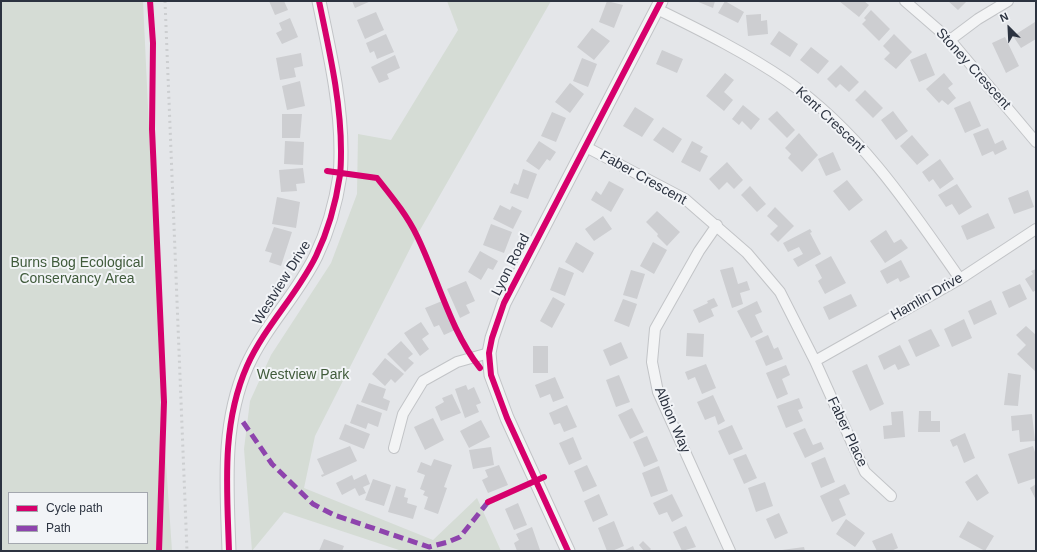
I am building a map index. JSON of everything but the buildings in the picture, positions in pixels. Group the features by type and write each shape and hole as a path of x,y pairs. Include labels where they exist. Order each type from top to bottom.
{"street":[{"name":"Westview Drive","path":"229,551 227,457 228,436 233,408 247,366 267,329 316,256 330,219 340,173 341,128 319,1"},
{"name":"Stoney Crescent","path":"905,1 950,40 1036,142"},
{"path":"950,40 978,19 1008,1"},
{"name":"Lyon Road","path":"568,551 507,418 491,375 489,353 492,338 504,303 659,5"},
{"name":"Kent Crescent","path":"659,5 730,45 788,82 831,117 875,163 913,211 960,279"},
{"name":"Faber Crescent","path":"586,147 685,198 747,253 780,292 815,361"},
{"name":"Albion Way","path":"717,225 699,251 655,329 652,362 658,392 730,551"},
{"name":"Hamlin Drive","path":"815,361 960,279 1036,229"},
{"path":"394,448 403,414 423,381 457,362 489,353"},
{"name":"Faber Place","path":"815,361 865,472 891,496"}],"green space":[{"name":"Burns Bog Ecological Conservancy Area","path":"1,1 143,1 162,404 172,551 1,551"},
{"name":"Westview Park","path":"447,1 551,1 416,237 315,436 304,488 433,540 477,498 501,551 402,551 284,512 252,551 244,449 250,401 271,355 331,263 357,194 358,134 391,140 458,30"}],"railway":[{"path":"165,1 187,551"}],"marked path":[{"path":"243,422 272,464 313,504 334,515 429,547 460,537 488,502"}],"cycle path":[{"path":"150,1 153,43 152,129 164,402 159,551"},
{"path":"229,551 227,504 229,434 239,388 254,351 300,284 316,256 331,216 340,175 341,151 337,94 319,1"},
{"path":"568,551 507,418 491,375 489,353 492,338 504,303 661,1"},
{"path":"327,171 377,178 388,192 413,228 425,253 453,322 470,354 480,368"},
{"path":"488,502 544,477"}]}
